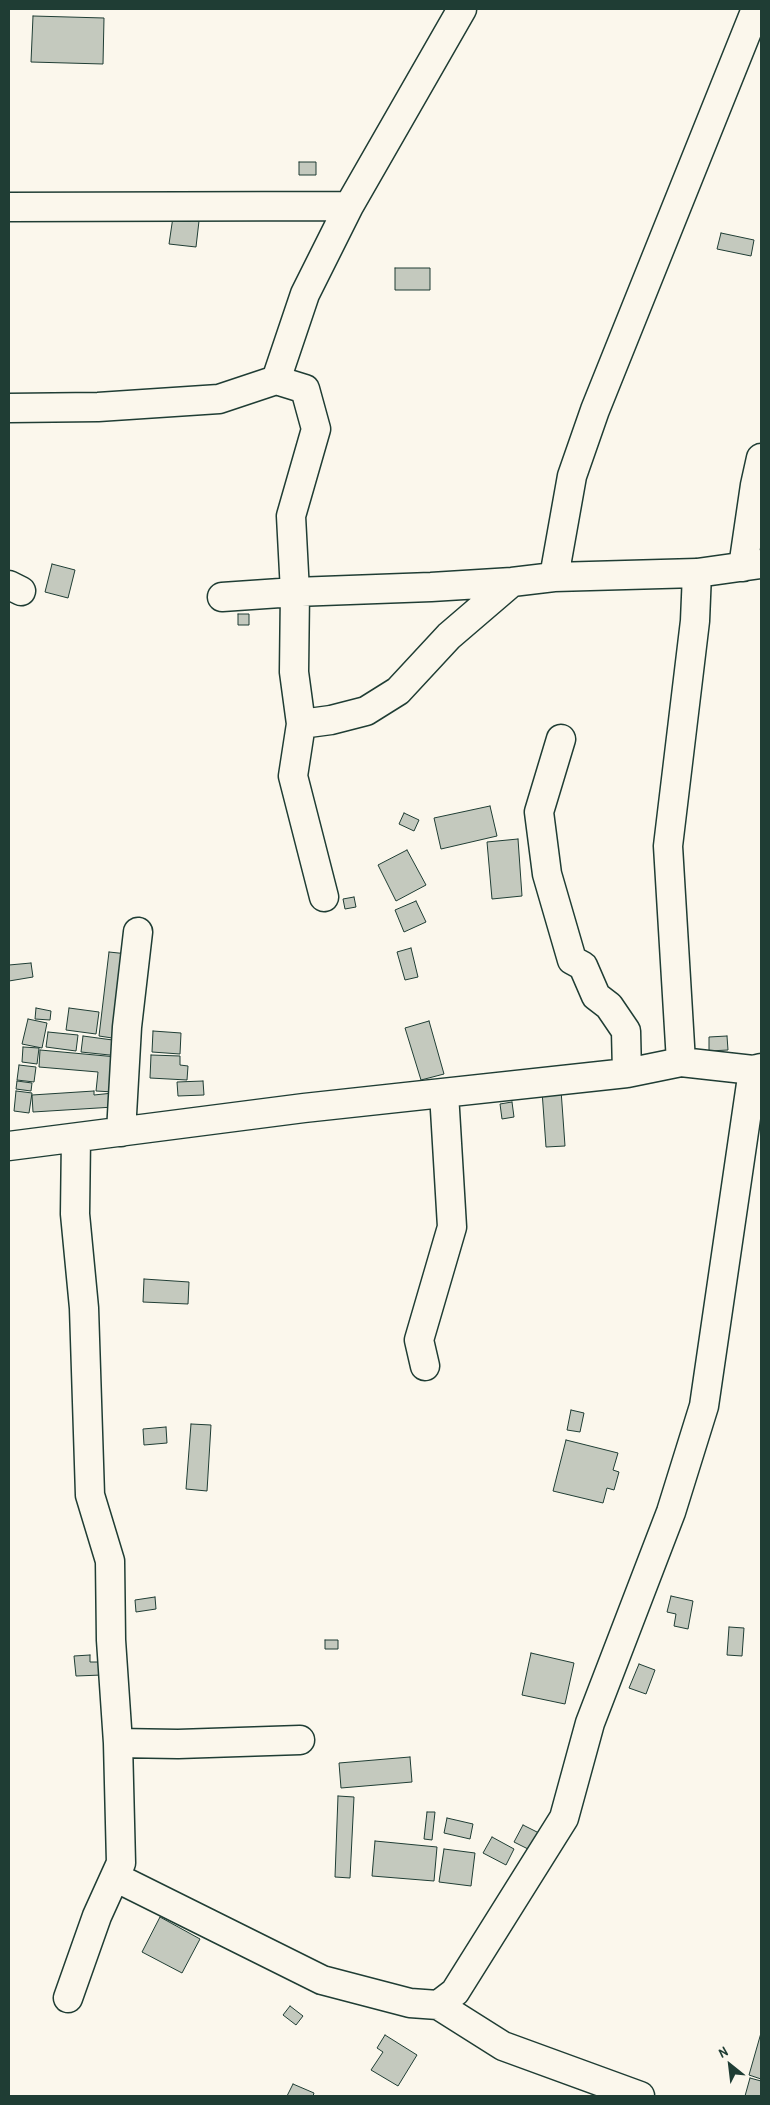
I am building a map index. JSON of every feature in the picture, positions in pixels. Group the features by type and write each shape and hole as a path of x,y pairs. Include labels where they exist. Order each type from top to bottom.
{"street":[{"path":"276,380 305,294 349,206 462,9"},
{"path":"554,577 572,476 595,410 756,9"},
{"path":"9,207 349,206"},
{"path":"9,408 98,407 219,399 276,380 306,389 316,429 292,516 295,592 294,672 301,724 292,776 324,897"},
{"path":"222,597 512,582 554,577 697,573 752,565 755,485 761,458"},
{"path":"681,1062 668,846 695,621 697,573"},
{"path":"301,724 331,720 366,711 398,691 449,636 512,582"},
{"path":"561,739 539,812 547,874 572,960 583,966 596,996 609,1006 626,1031 627,1072"},
{"path":"121,1132 127,1027 138,932"},
{"path":"9,1146 304,1108 627,1072 681,1062 757,1069 704,1406 671,1512 590,1723 564,1818 455,1992 438,2005"},
{"path":"425,1366 419,1340 452,1227 444,1093"},
{"path":"68,1998 97,1916 121,1864 118,1743 111,1640 110,1561 90,1495 84,1308 75,1214 76,1138"},
{"path":"118,1743 178,1744 300,1740"},
{"path":"115,1877 322,1980 410,2003 438,2005 503,2046 640,2096"}],"building":[{"path":"33,16 104,18 103,64 31,62"},
{"path":"299,162 316,162 316,175 299,175"},
{"path":"173,217 199,221 196,247 169,244"},
{"path":"721,233 754,240 751,256 717,249"},
{"path":"395,268 430,268 430,290 395,290"},
{"path":"52,564 75,570 68,598 45,592"},
{"path":"238,614 249,614 249,625 238,625"},
{"path":"490,806 497,836 441,849 434,818"},
{"path":"404,813 419,820 414,831 399,824"},
{"path":"518,839 522,896 492,899 487,842"},
{"path":"407,850 426,885 396,901 378,865"},
{"path":"354,897 356,907 345,909 343,899"},
{"path":"416,901 426,922 404,932 395,910"},
{"path":"411,948 418,977 405,980 397,952"},
{"path":"109,952 128,954 119,1039 99,1036"},
{"path":"31,963 33,977 9,981 9,965"},
{"path":"36,1008 51,1011 50,1020 35,1019"},
{"path":"69,1008 99,1012 96,1034 66,1030"},
{"path":"28,1019 47,1023 42,1048 22,1044"},
{"path":"429,1021 444,1074 421,1080 405,1028"},
{"path":"153,1031 181,1033 180,1054 152,1052"},
{"path":"48,1032 78,1035 76,1051 46,1047"},
{"path":"83,1036 120,1041 119,1056 81,1052"},
{"path":"727,1036 728,1050 709,1051 709,1037"},
{"path":"23,1047 39,1048 37,1064 22,1062"},
{"path":"40,1050 117,1057 114,1092 96,1091 98,1072 39,1067"},
{"path":"151,1055 180,1056 180,1065 188,1066 187,1080 150,1078"},
{"path":"19,1065 36,1067 34,1082 17,1080"},
{"path":"17,1081 32,1083 31,1091 16,1089"},
{"path":"203,1081 204,1095 178,1096 177,1082"},
{"path":"561,1090 565,1146 546,1147 542,1091"},
{"path":"16,1091 32,1093 29,1113 14,1111"},
{"path":"94,1091 94,1095 113,1093 114,1107 33,1112 32,1095"},
{"path":"512,1102 514,1117 502,1119 500,1104"},
{"path":"144,1279 189,1282 188,1304 143,1302"},
{"path":"571,1410 584,1413 580,1432 567,1430"},
{"path":"191,1424 211,1425 207,1491 186,1489"},
{"path":"166,1427 167,1443 144,1445 143,1429"},
{"path":"566,1440 618,1453 613,1470 619,1472 614,1490 607,1488 603,1503 553,1491"},
{"path":"671,1596 693,1601 688,1629 674,1626 676,1614 667,1612"},
{"path":"155,1597 156,1609 136,1612 135,1600"},
{"path":"729,1627 744,1628 742,1656 727,1655"},
{"path":"325,1640 338,1640 338,1649 325,1649"},
{"path":"531,1653 574,1663 565,1704 522,1695"},
{"path":"90,1655 90,1662 101,1662 102,1675 76,1676 74,1656"},
{"path":"639,1664 655,1670 646,1694 629,1688"},
{"path":"410,1757 412,1782 341,1788 339,1763"},
{"path":"338,1796 354,1797 350,1878 335,1877"},
{"path":"427,1812 435,1812 432,1840 424,1839"},
{"path":"447,1818 473,1824 470,1839 444,1833"},
{"path":"523,1825 539,1833 530,1850 514,1842"},
{"path":"492,1837 514,1849 506,1865 483,1853"},
{"path":"375,1841 437,1847 434,1881 372,1876"},
{"path":"444,1849 475,1853 471,1886 439,1882"},
{"path":"160,1917 200,1939 182,1973 142,1952"},
{"path":"290,2006 303,2016 296,2025 283,2015"},
{"path":"761,2033 761,2079 749,2075"},
{"path":"385,2035 417,2055 398,2086 371,2070 383,2052 377,2048"},
{"path":"750,2078 761,2081 761,2096 745,2096"},
{"path":"293,2084 314,2093 313,2096 287,2096"}]}
